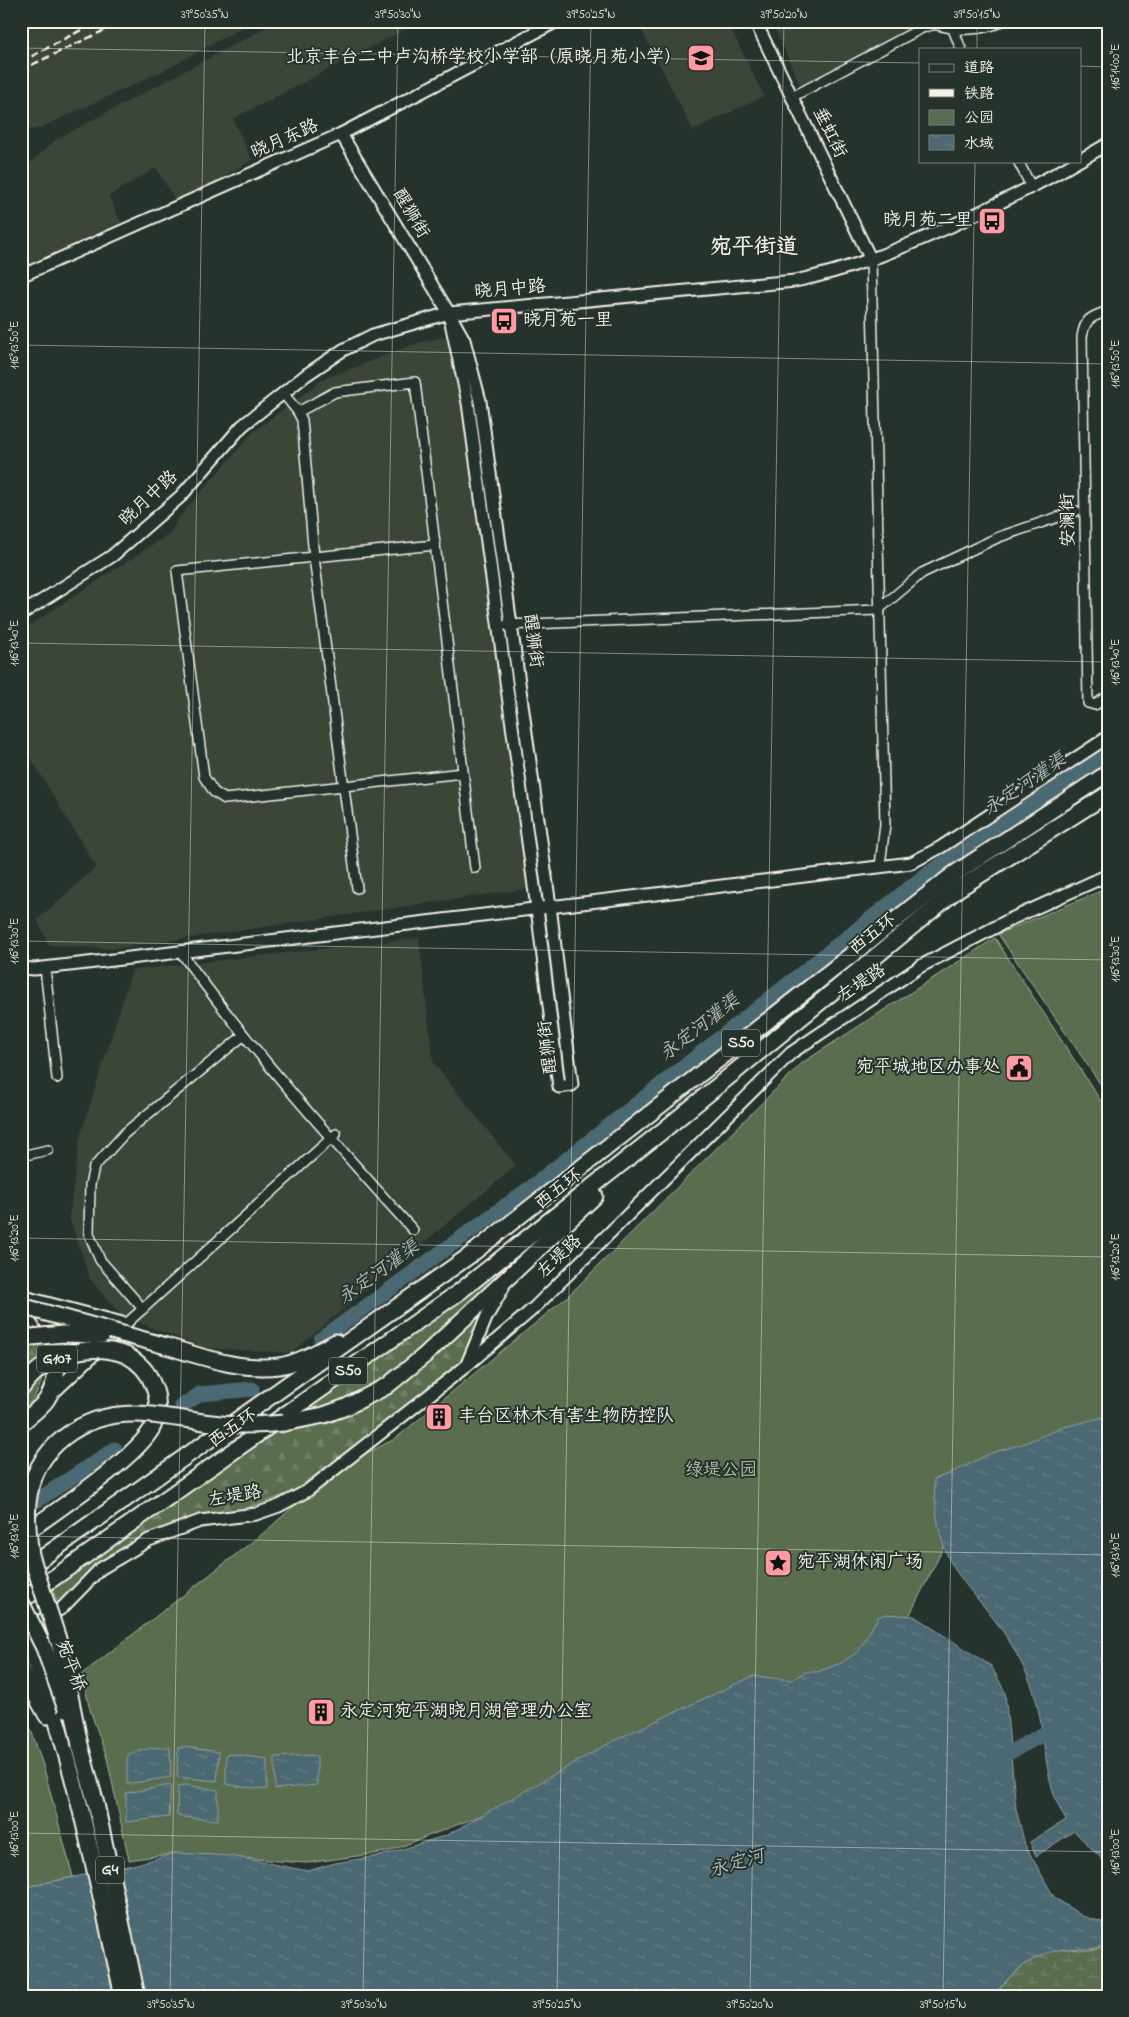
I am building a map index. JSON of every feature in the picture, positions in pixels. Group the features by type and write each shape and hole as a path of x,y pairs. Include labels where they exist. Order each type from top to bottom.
{"highway":[{"name":"西五环","path":"21,1573 470,1256 954,874 1108,773"},
{"name":"西五环","path":"21,1601 459,1292 665,1130 958,889 1108,794"},
{"path":"31,1556 28,1504 32,1482 39,1465 51,1448 74,1429 102,1418 135,1414 229,1425 284,1423 317,1417 346,1407 387,1386 425,1355 665,1130"},
{"path":"23,1300 127,1330 166,1346 230,1364 280,1366 299,1360 380,1321"},
{"name":"G107","path":"21,1424 46,1400 55,1377 55,1343 48,1323 40,1311 23,1300"},
{"path":"21,1338 127,1330"},
{"path":"21,1389 34,1373 45,1364 74,1352 103,1349 126,1355 142,1367 155,1388 157,1414 144,1440 124,1459 21,1536"},
{"path":"21,1526 59,1642 73,1748"},
{"name":"宛平桥","path":"21,1601 44,1648 73,1748"},
{"name":"宛平桥","path":"21,1633 73,1748"},
{"path":"21,1669 73,1748"},
{"name":"G4","path":"73,1748 95,1867 123,1996"},
{"name":"G4","path":"73,1748 96,1804 137,1996"}],"street":[{"name":"晓月东路","path":"21,276 341,134 557,21"},
{"name":"垂虹街","path":"755,21 871,260"},
{"path":"792,97 922,28 936,23 953,29 993,26 1002,21"},
{"path":"953,29 961,48"},
{"name":"醒狮街","path":"341,134 449,313 464,340 480,401 550,906 572,1085 560,1086 468,403 449,313"},
{"name":"晓月中路","path":"1082,159 1108,144"},
{"path":"1019,162 1032,188"},
{"name":"晓月中路","path":"21,614 112,556 181,496 242,426 283,393 343,350 373,334 449,313 795,281 832,274 871,260 1032,188 1077,162"},
{"path":"871,260 878,610 885,824 880,866"},
{"name":"安澜街","path":"1108,311 1090,317 1084,327 1082,337 1088,703 1095,704 1108,696"},
{"path":"298,412 335,392 415,382 475,868"},
{"path":"283,393 302,420 314,557 357,888"},
{"path":"498,625 878,610 922,573 999,537 1076,511"},
{"path":"435,545 177,571 204,777 214,792 225,798 464,773"},
{"path":"21,968 45,968 911,863 941,847 1108,737"},
{"name":"左堤路","path":"21,1633 62,1608 100,1569 149,1540 200,1521 256,1514 279,1506 307,1491 465,1367 534,1308 791,1053 921,966 1011,919 1108,875"},
{"path":"180,951 244,1035 413,1230"},
{"path":"45,968 57,1078"},
{"path":"143,1309 100,1260 89,1234 90,1185 94,1167 125,1133 244,1035"},
{"path":"46,1400 127,1330 143,1309 333,1136"},
{"path":"21,1156 48,1150"},
{"path":"465,1367 487,1316 510,1276"}],"shaded area":[{"path":"21,21 254,21 165,70 40,128 21,131"},
{"path":"278,21 421,21 233,119 252,160 177,203 156,168 109,196 122,225 21,271 21,171 57,139"},
{"name":"北京丰台二中卢沟桥学校小学部（原晓月苑小学）","path":"637,21 727,21 764,96 693,130"},
{"path":"771,21 927,21 802,88"},
{"path":"469,331 546,886 112,949 49,945 37,920 96,867 21,742 21,631 170,533 179,517 253,432 322,380 414,344"},
{"path":"419,938 433,1062 516,1166 291,1353 205,1348 121,1316 90,1279 69,1217 80,1137 132,970"}],"green space":[{"path":"1108,888 1108,1095 998,934"},
{"name":"绿堤公园","path":"995,938 1108,1112 1108,1451 972,1491 901,1632 788,1704 650,1750 387,1852 306,1863 176,1853 129,1860 107,1758 90,1710 82,1674 266,1531 337,1468 395,1439 567,1297 802,1063"},
{"path":"499,1269 483,1313 458,1367 300,1490 244,1509 197,1516 154,1533 59,1606 52,1588 261,1443"},
{"path":"21,1315 39,1339 43,1351 44,1364 43,1377 38,1390 21,1414"},
{"path":"28,1721 43,1765 73,1877 21,1888 21,1725"},
{"path":"1108,1937 1108,1996 993,1996 1015,1972 1032,1960 1063,1949 1093,1950 1102,1946"}],"water":[{"path":"1108,1416 1108,1865 1074,1831 1036,1856 1030,1842 1066,1820 1052,1787 1036,1701 1027,1674 1012,1645 961,1578 948,1557 937,1519 934,1479 949,1474 991,1453 1022,1444 1064,1427"},
{"path":"885,1614 914,1616 991,1666 1005,1692 1016,1809 1025,1845 1054,1897 1082,1916 1102,1922 1107,1937 1102,1946 1091,1949 1064,1949 1042,1955 1015,1972 993,1996 21,1996 21,1888 137,1864 176,1853 231,1856 308,1871 335,1863 384,1855 447,1835 615,1740 753,1676 791,1680 805,1672 817,1672 841,1663 859,1651 878,1617"},
{"path":"170,1747 171,1777 127,1784 127,1758 129,1754 152,1748"},
{"path":"184,1747 219,1752 217,1781 177,1777 178,1748"},
{"path":"226,1755 267,1759 267,1789 226,1784"},
{"path":"313,1755 317,1757 317,1785 275,1789 275,1757"},
{"path":"171,1785 169,1817 126,1822 126,1793"},
{"path":"185,1785 218,1790 218,1820 182,1817 177,1814 178,1786"}],"waterway":[{"name":"永定河灌渠","path":"321,1339 533,1186 926,875 1108,754"},
{"name":"永定河灌渠","path":"182,1406 200,1394 252,1389"},
{"name":"永定河灌渠","path":"21,1511 115,1449"},
{"name":"永定河","path":"992,1762 1060,1725"}],"railway":[{"path":"21,62 98,21"},
{"path":"21,70 124,21"}],"place":[{"name":"北京丰台二中卢沟桥学校小学部（原晓月苑小学）","path":"701,58"},
{"name":"晓月苑二里","path":"992,221"},
{"name":"晓月苑一里","path":"504,321"},
{"name":"宛平城地区办事处","path":"1019,1068"},
{"name":"丰台区林木有害生物防控队","path":"439,1417"},
{"name":"宛平湖休闲广场","path":"778,1563"},
{"name":"永定河宛平湖晓月湖管理办公室","path":"321,1712"}],"district":[{"name":"宛平街道","path":"754,248"}]}
